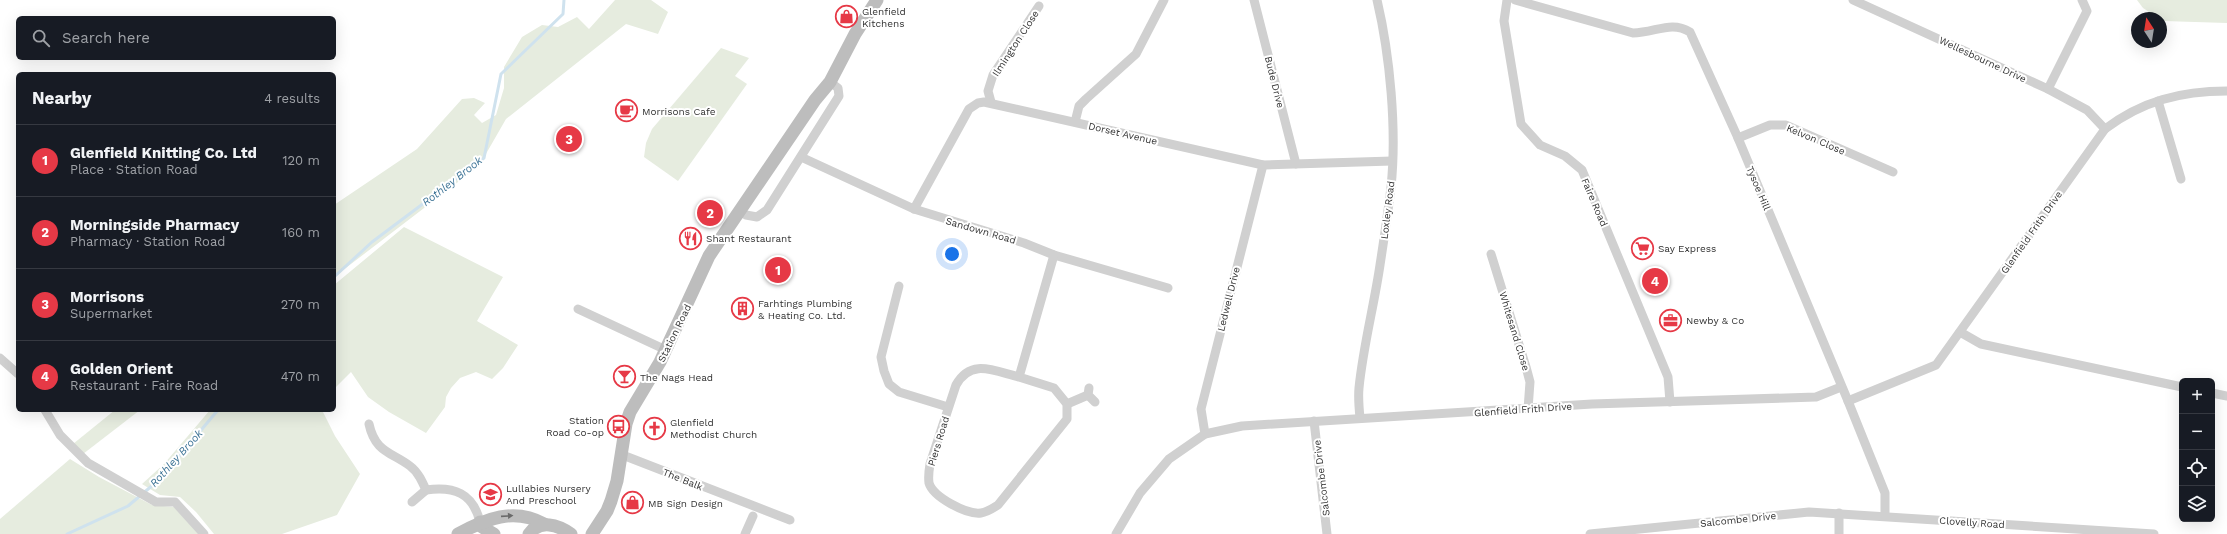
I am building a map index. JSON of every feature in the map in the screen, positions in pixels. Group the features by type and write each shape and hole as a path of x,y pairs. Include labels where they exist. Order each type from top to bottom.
{"street":[{"name":"Station Road","path":"576,534 595,530 611,501 617,481 620,454 630,412 666,350 709,256 815,100 830,82 855,34 877,0"},
{"path":"1075,122 1079,106 1086,98 1136,54 1164,0"},
{"name":"Bude Drive","path":"1254,0 1296,164"},
{"name":"Loxley Road","path":"1360,418 1358,389 1380,266 1391,187 1392,125 1389,84 1384,40 1377,0"},
{"name":"Faire Road","path":"1507,0 1504,21 1521,124 1540,145 1565,156 1582,170 1668,377 1670,402"},
{"name":"Tysoe Hill","path":"1515,0 1633,33 1647,33 1669,26 1683,27 1690,32 1738,138 1848,401 1885,494 1885,516"},
{"path":"2048,89 2087,11 2082,0"},
{"name":"Wellesbourne Drive","path":"1858,1 2048,89 2087,110 2105,129"},
{"name":"Ilmington Close","path":"991,102 988,91 993,75 1039,6"},
{"path":"740,211 752,217 762,215 839,96 838,88 830,82"},
{"name":"Glenfield Frith Drive","path":"1848,401 1936,365 2105,129 2125,114 2158,101 2200,91 2227,91"},
{"path":"2158,101 2181,179"},
{"name":"Dorset Avenue","path":"914,209 969,109 978,103 991,102 1263,165 1392,161"},
{"name":"Kelvon Close","path":"1738,138 1770,125 1786,125 1893,172"},
{"name":"Sandown Road","path":"801,156 914,209 1024,243 1054,255 1168,288"},
{"name":"Ledwell Drive","path":"1205,434 1201,409 1263,165"},
{"name":"Whitesand Close","path":"1491,254 1530,382 1528,409"},
{"path":"1019,377 1054,255"},
{"path":"899,286 881,357 889,384 899,392 948,407"},
{"path":"578,309 666,350"},
{"path":"1960,332 1981,344 2179,386"},
{"path":"0,358 16,372"},
{"name":"Piers Road","path":"980,367 1019,377 1054,388 1067,404 1067,419 1063,426 998,504 990,511 981,513 965,511 935,492 930,484 930,464 948,407 961,375 971,369 980,367"},
{"name":"Glenfield Frith Drive","path":"1205,434 1242,426 1360,418 1670,402 1816,397 1841,387"},
{"path":"2215,394 2227,396"},
{"path":"1067,404 1091,395"},
{"path":"46,412 60,435 73,451 88,463 156,502 175,502 204,534"},
{"name":"Salcombe Drive","path":"1314,421 1328,534"},
{"path":"370,424 375,441 382,449 410,466 419,475 426,490"},
{"path":"1116,534 1140,493 1170,459 1205,434"},
{"name":"The Balk","path":"620,454 790,520"},
{"path":"412,502 418,495 426,490 444,489 460,493 476,509 482,527 494,534"},
{"name":"Salcombe Drive","path":"1590,534 1809,512 1885,516"},
{"path":"1838,513 1839,534"},
{"path":"458,534 480,522 495,517 516,515 551,525 571,534"},
{"path":"745,534 753,516"},
{"name":"Clovelly Road","path":"1885,516 2154,534"},
{"path":"529,534 534,528 544,524"}],"shaded area":[{"path":"615,0 651,0 668,12 658,34 626,24 506,119 479,166 336,275 336,204 417,149 462,99 474,98 485,103 474,115 482,123 496,115 504,88 504,67 522,37 542,25 558,27 577,17 589,29"},
{"path":"2137,0 2227,0 2227,23 2167,21 2167,12 2149,12 2143,8"},
{"path":"721,48 749,58 735,76 747,84 678,181 644,157 646,143 652,129"},
{"path":"404,227 503,277 477,321 518,345 503,368 492,379 476,372 460,378 451,388 446,397 445,407 426,433 389,412 368,397 351,372 336,387 336,283"},
{"path":"113,412 137,412 83,454 73,444"},
{"path":"208,412 323,412 335,436 360,474 337,515 282,534 214,534 196,512 180,497 160,495 142,484 164,464"},
{"path":"70,459 99,477 152,505 174,507 199,534 0,534 0,519"}],"waterway":[{"name":"Rothley Brook","path":"336,275 372,242 484,158 501,74 563,14 564,0"},
{"name":"Rothley Brook","path":"67,534 128,506 160,479 216,412"}],"place":[{"name":"Glenfield Kitchens","path":"846,17"},
{"name":"Morrisons Cafe","path":"626,111"},
{"name":"Morrisons","path":"569,139"},
{"name":"Morningside Pharmacy","path":"710,213"},
{"name":"Shant Restaurant","path":"690,238"},
{"name":"Say Express","path":"1643,248"},
{"name":"Glenfield Knitting Co. Ltd","path":"778,270"},
{"name":"Golden Orient","path":"1655,281"},
{"name":"Farhtings Plumbing & Heating Co. Ltd.","path":"743,309"},
{"name":"Newby & Co","path":"1671,320"},
{"name":"The Nags Head","path":"624,377"},
{"name":"Station Road Co-op","path":"619,426"},
{"name":"Glenfield Methodist Church","path":"655,428"},
{"name":"Lullabies Nursery And Preschool","path":"491,494"},
{"name":"MB Sign Design","path":"632,503"}]}
